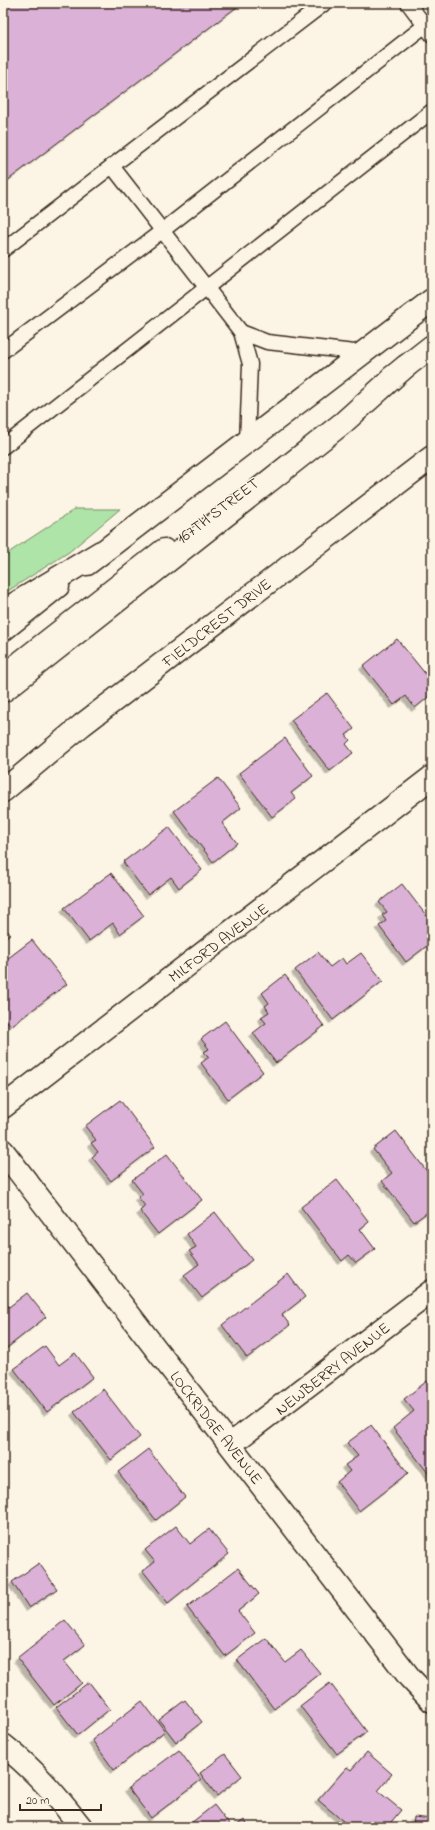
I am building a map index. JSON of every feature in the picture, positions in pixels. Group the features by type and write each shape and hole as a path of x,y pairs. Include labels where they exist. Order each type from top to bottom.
{"main road":[{"path":"3,630 101,552 432,300"},
{"name":"167TH STREET","path":"3,676 432,346"},
{"path":"3,690 344,422 406,366"},
{"name":"FIELDCREST DRIVE","path":"3,791 82,726 429,465"},
{"path":"3,611 101,552"},
{"name":"MILFORD AVENUE","path":"3,1107 432,777"},
{"name":"LOCKRIDGE AVENUE","path":"3,1151 231,1444 410,1678 432,1701"},
{"name":"NEWBERRY AVENUE","path":"231,1444 432,1290"},
{"path":"3,1745 25,1762 55,1793 81,1827"}],"lane":[{"path":"3,250 325,3"},
{"path":"3,351 430,27 408,3"},
{"path":"3,447 432,111"},
{"path":"112,166 241,332 250,364 246,442"},
{"path":"241,332 267,342 363,353"}],"green space":[{"path":"75,509 120,509 69,552 3,594 3,560 11,551"}],"building":[{"path":"3,3 242,3 3,184"},
{"path":"397,639 432,682 432,694 415,708 406,696 394,705 363,666"},
{"path":"327,693 354,729 346,735 350,740 346,744 353,753 330,771 291,720"},
{"path":"285,738 313,776 291,793 296,799 272,817 239,773"},
{"path":"218,778 241,808 222,823 237,843 213,862 174,811"},
{"path":"169,827 202,870 179,888 171,877 148,895 123,862"},
{"path":"111,873 144,916 120,934 113,923 89,941 64,908"},
{"path":"402,884 432,923 432,942 406,962 379,926 386,921 382,915 387,912 379,902"},
{"path":"3,925 10,934 3,939"},
{"path":"32,940 67,984 11,1026 3,1016 3,962"},
{"path":"318,952 330,967 342,958 346,964 361,953 383,981 333,1020 295,970"},
{"path":"285,975 324,1026 276,1063 253,1033 266,1023 261,1017 269,1012 265,1006 269,1003 262,993"},
{"path":"225,1021 263,1072 228,1099 201,1063 209,1057 204,1052 209,1049 201,1039"},
{"path":"120,1100 155,1147 111,1181 92,1157 98,1152 91,1143 96,1140 85,1126"},
{"path":"396,1131 432,1178 432,1209 414,1222 382,1181 392,1173 373,1149"},
{"path":"167,1154 202,1200 158,1234 140,1211 145,1206 138,1197 143,1194 132,1180"},
{"path":"337,1180 369,1222 360,1229 375,1249 356,1263 349,1255 342,1261 301,1207"},
{"path":"215,1212 252,1260 202,1298 184,1275 199,1264 189,1251 196,1247 187,1234"},
{"path":"288,1274 305,1297 282,1315 290,1325 247,1358 222,1325"},
{"path":"27,1293 46,1317 3,1351 3,1299 9,1307"},
{"path":"45,1346 59,1365 75,1353 93,1377 47,1412 14,1369"},
{"path":"427,1381 432,1387 432,1478 393,1428 414,1411 404,1399"},
{"path":"103,1389 140,1437 111,1460 74,1412"},
{"path":"371,1425 408,1473 359,1511 337,1482 350,1471 345,1465 358,1456 347,1443"},
{"path":"148,1449 185,1497 156,1520 118,1472"},
{"path":"176,1526 190,1544 209,1529 229,1554 168,1603 143,1571 155,1562 145,1550"},
{"path":"39,1563 57,1589 29,1608 12,1582"},
{"path":"238,1568 259,1594 238,1611 255,1633 225,1656 187,1607"},
{"path":"65,1620 85,1645 64,1661 82,1683 54,1705 17,1658"},
{"path":"266,1638 285,1662 301,1650 320,1673 274,1709 237,1660"},
{"path":"89,1682 110,1709 78,1735 56,1707"},
{"path":"330,1683 367,1732 337,1754 300,1706"},
{"path":"185,1700 202,1722 176,1742 159,1720"},
{"path":"142,1701 165,1731 114,1770 92,1740"},
{"path":"179,1750 201,1780 151,1818 128,1788"},
{"path":"367,1752 392,1774 378,1791 401,1810 387,1827 350,1827 318,1800 347,1767 351,1770"},
{"path":"225,1754 242,1776 217,1796 200,1773"},
{"path":"214,1805 231,1827 186,1827"},
{"path":"414,1817 432,1819 432,1827 413,1827"},
{"path":"244,1820 249,1827 235,1827"}]}
